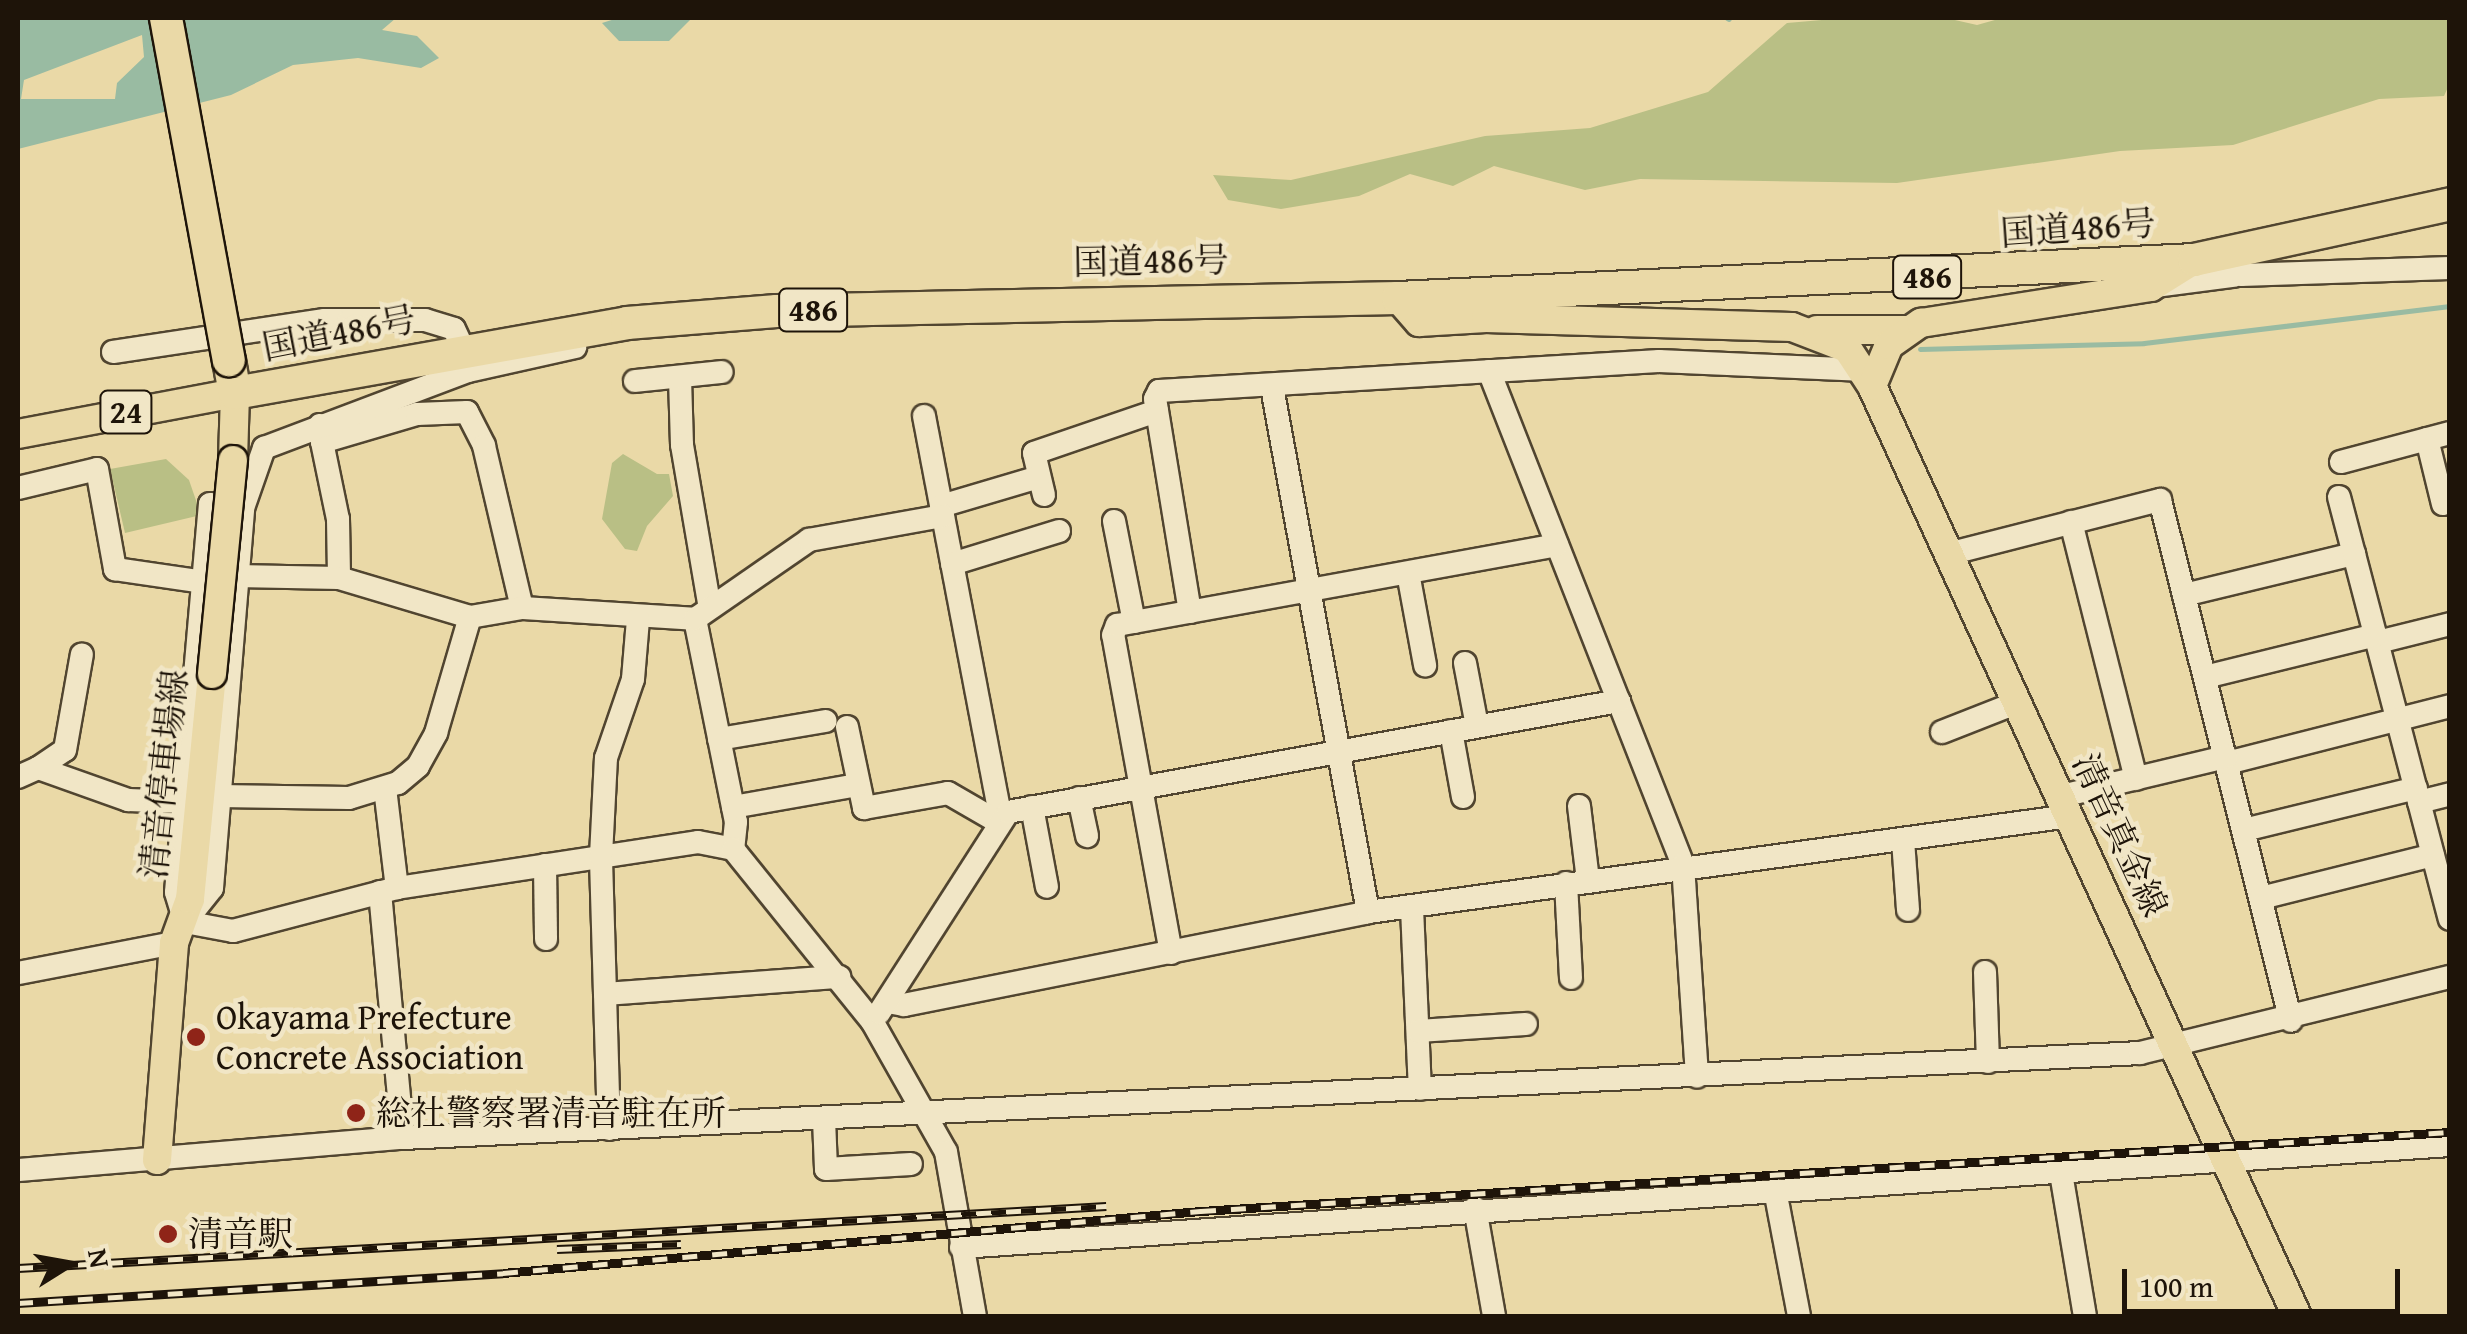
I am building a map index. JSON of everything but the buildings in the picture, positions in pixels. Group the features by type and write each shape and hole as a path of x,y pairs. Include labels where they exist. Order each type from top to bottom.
{"highway":[{"name":"国道486号","path":"166,18 234,393 627,322 816,310 1398,298 2194,260 2450,204"}],"main road":[{"path":"1811,330 1907,330 1955,313 2151,286 2194,260"},
{"name":"清音真金線","path":"1398,298 1419,322 1486,318 1811,330 1847,348 1868,378 2297,1316"},
{"path":"1868,378 1889,345 1907,330"},
{"name":"24","path":"18,434 234,393"},
{"name":"清音停車場線","path":"157,1160 234,460 234,393"}],"street":[{"path":"2194,260 2241,275"},
{"path":"2151,286 2241,275 2450,268"},
{"path":"113,352 325,320 425,320 454,328 464,350"},
{"path":"321,433 468,371 599,341 627,322"},
{"path":"1190,612 1157,411 1159,391 1659,361 1868,378"},
{"path":"1489,371 1683,865 1698,1077"},
{"path":"635,381 722,372"},
{"path":"680,378 682,445 702,613 733,807 734,849 872,1021 926,1114 956,1189 961,1247 975,1316"},
{"path":"1272,386 1368,912"},
{"path":"236,576 339,578 470,618 522,608 638,618 702,613 809,540 1042,486 1034,453 1157,411"},
{"path":"180,932 212,888 243,508 264,448 418,414 467,412 484,446 522,608"},
{"path":"924,416 999,820"},
{"path":"321,433 338,519 339,578"},
{"path":"2341,462 2438,436 2443,504"},
{"path":"18,488 97,469 115,569 204,582"},
{"path":"2340,498 2433,855 2445,886 2450,919"},
{"path":"1948,554 2160,500 2290,1021"},
{"path":"180,932 176,892 210,504 243,508"},
{"path":"1114,521 1134,622"},
{"path":"2071,522 2136,778"},
{"path":"952,564 1059,531"},
{"path":"1171,953 1113,635 1117,626 1557,545"},
{"path":"2184,595 2354,554"},
{"path":"1408,572 1424,665"},
{"path":"219,796 284,792 285,801 349,798 385,788 410,774 430,746 470,618"},
{"path":"609,1129 601,856 606,758 633,679 638,618"},
{"path":"2205,677 2450,624"},
{"path":"28,773 66,750 82,654"},
{"path":"1465,664 1478,726"},
{"path":"872,1021 888,1002 999,820 1032,807 1079,798 1620,702"},
{"path":"1942,732 2018,702"},
{"path":"888,1002 904,1005 1368,912 1683,865 1903,840 2066,806 2136,778 2450,706"},
{"path":"720,739 836,724 864,808 948,793 999,820"},
{"path":"1451,731 1463,797"},
{"path":"28,773 128,800 183,802"},
{"path":"733,807 858,785"},
{"path":"385,788 403,1138"},
{"path":"2244,830 2418,795 2450,794"},
{"path":"1079,798 1086,836"},
{"path":"1571,978 1579,806"},
{"path":"1032,807 1046,888"},
{"path":"1903,840 1908,910"},
{"path":"18,972 180,932 233,930 388,890 698,842 734,849"},
{"path":"2260,898 2433,855"},
{"path":"544,865 546,939"},
{"path":"1412,908 1420,1090"},
{"path":"1985,972 1988,1062"},
{"path":"18,1170 403,1138 1988,1062 2176,1045 2290,1021 2450,977"},
{"path":"605,994 839,978"},
{"path":"1418,1031 1526,1024"},
{"path":"824,1119 826,1169 911,1164"},
{"path":"961,1247 1475,1208 2450,1145"},
{"path":"2061,1172 2085,1316"},
{"path":"1776,1190 1799,1316"},
{"path":"1475,1208 1494,1316"}],"shaded area":[{"path":"18,18 396,18 382,30 417,36 439,58 421,68 358,58 293,65 231,95 18,149","holes":["142,35 144,57 117,83 115,99 21,99 24,80"]},
{"path":"618,18 692,18 669,41 619,41 602,23"},
{"path":"1845,18 1946,18 1977,25 2002,18 2449,18 2449,85 2444,96 2379,99 2233,145 2120,151 1897,183 1640,179 1585,190 1494,166 1453,186 1410,174 1359,196 1281,209 1228,200 1213,175 1291,180 1485,136 1590,128 1708,92 1787,23"},
{"path":"623,454 657,474 669,474 673,496 647,526 637,551 625,549 602,519 612,463"},
{"path":"166,459 189,480 201,515 125,533 110,469"}],"waterway":[{"path":"1920,349 2144,343 2450,306"}],"railway":[{"path":"18,1303 503,1273 1201,1211 2450,1132"},
{"path":"18,1268 1106,1206"},
{"path":"557,1249 681,1244"}],"place":[{"name":"Okayama Prefecture Concrete Association","path":"196,1037"},
{"name":"総社警察署清音駐在所","path":"356,1113"},
{"name":"清音駅","path":"168,1234"}]}
